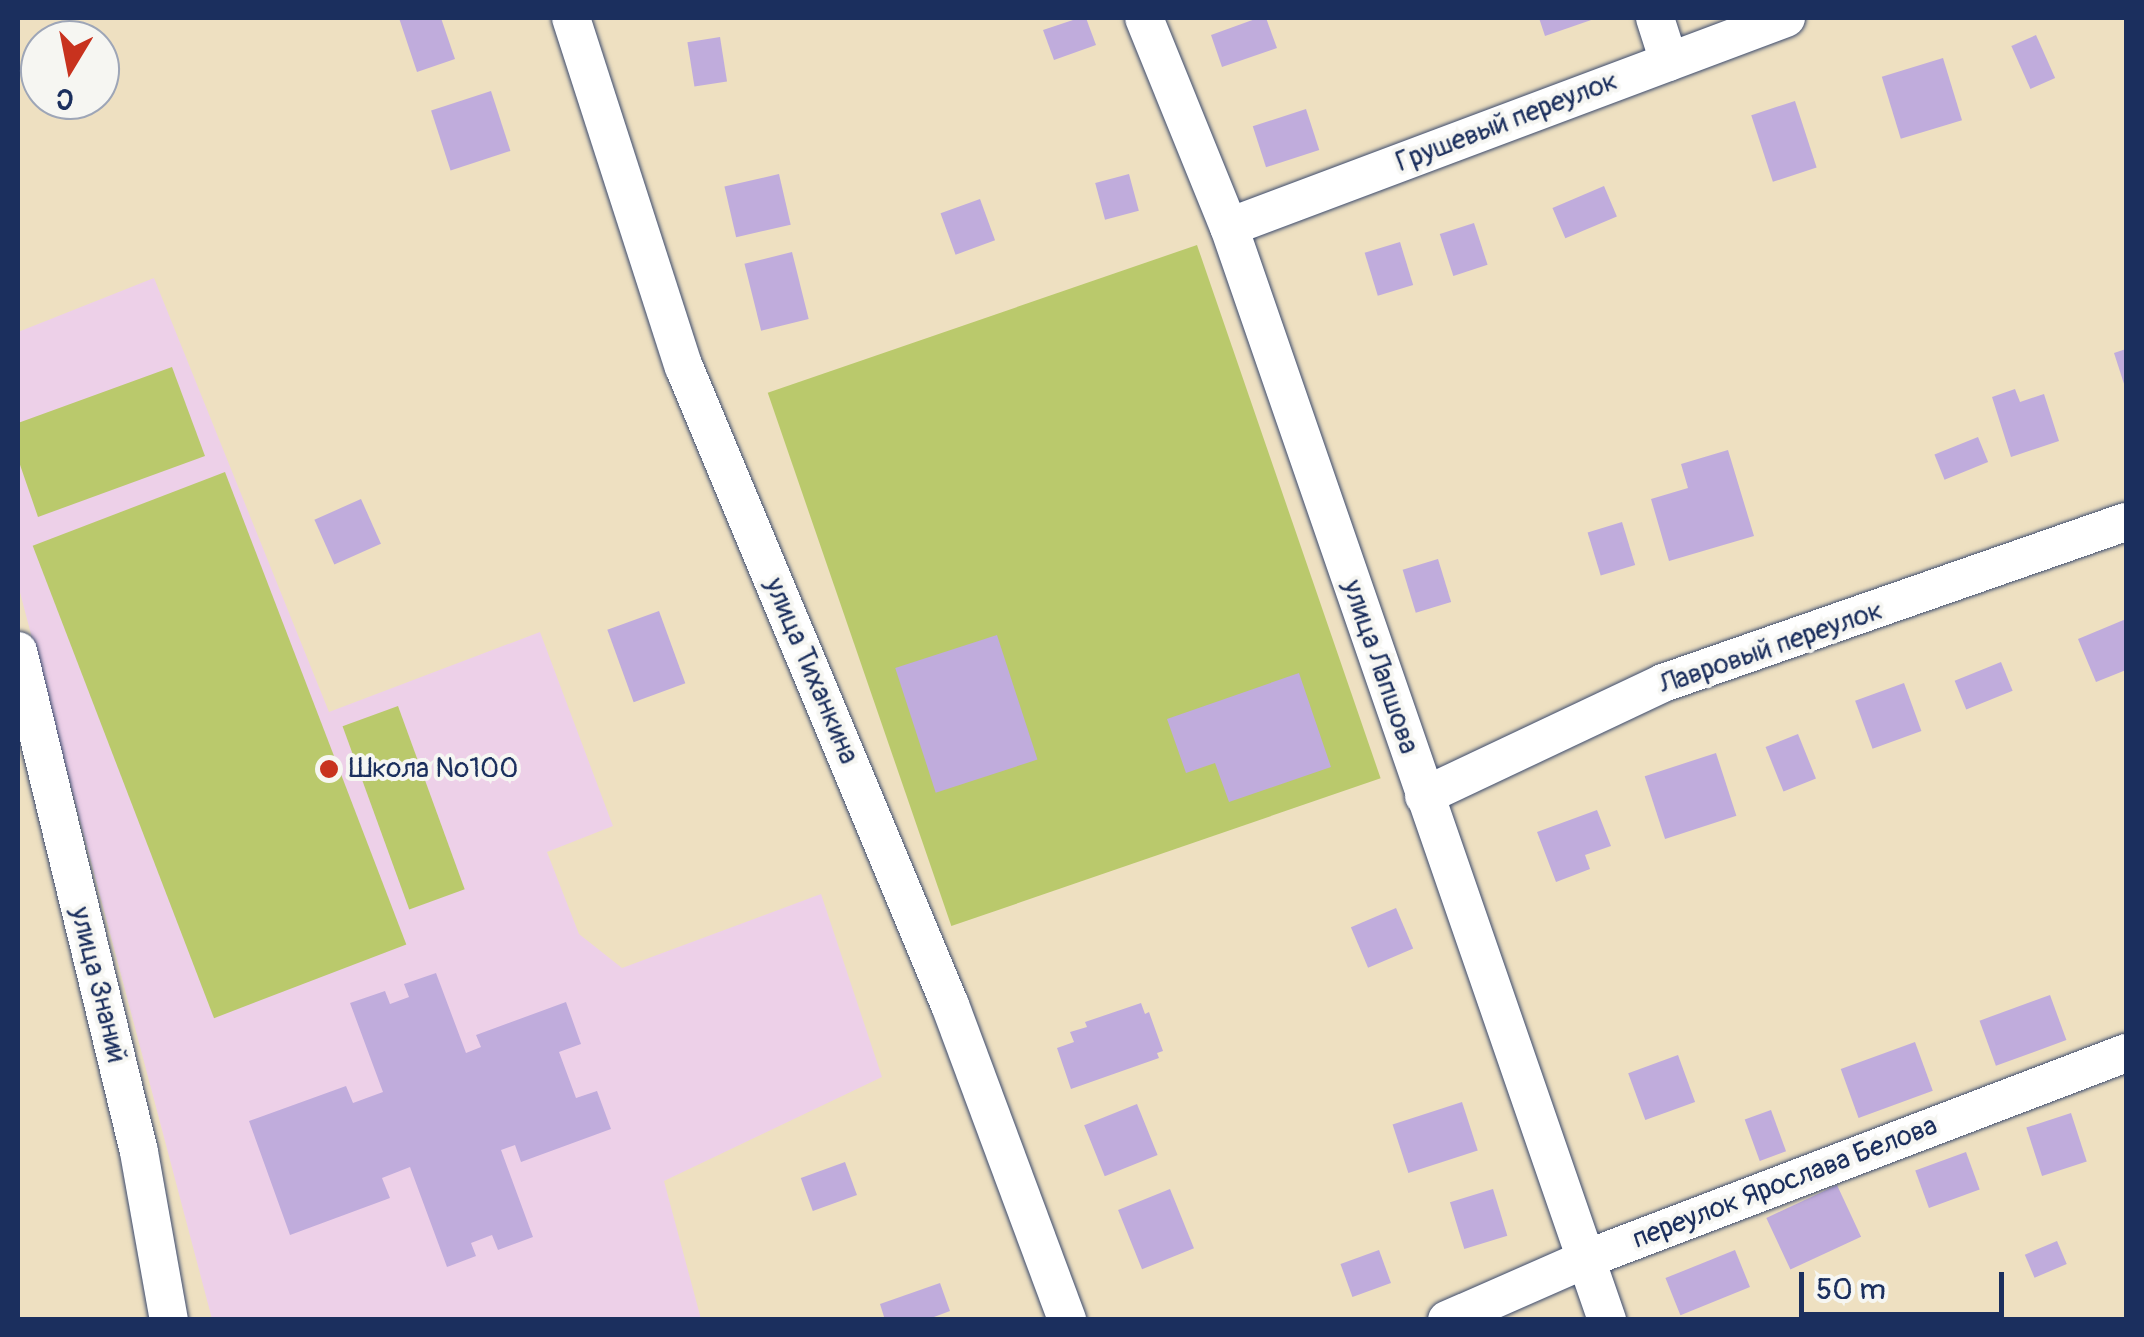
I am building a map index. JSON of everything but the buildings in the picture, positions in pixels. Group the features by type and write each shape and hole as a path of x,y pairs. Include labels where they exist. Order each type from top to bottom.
{"street":[{"name":"улица Тиханкина","path":"571,18 684,366 950,1006 1067,1320"},
{"name":"улица Лапшова","path":"1144,18 1228,227 1607,1320"},
{"path":"1655,18 1669,62"},
{"name":"Грушевый переулок","path":"1228,227 1786,18"},
{"name":"Лавровый переулок","path":"1424,796 1663,683 2126,522"},
{"name":"улица Знаний","path":"18,652 139,1152 170,1320"},
{"name":"переулок Ярослава Белова","path":"1447,1320 1586,1258 2126,1053"}],"shaded area":[{"name":"Школа №100","path":"154,278 329,712 540,632 613,826 547,852 579,934 622,968 821,894 882,1077 664,1181 701,1319 212,1319 18,585 18,332"}],"green space":[{"path":"1197,245 1381,778 951,926 768,393"},
{"path":"172,367 205,456 38,517 18,459 18,423"},
{"path":"225,472 406,944 214,1018 33,546"},
{"path":"398,706 465,889 409,909 343,726"}],"place":[{"name":"Школа №100","path":"329,769"}]}
